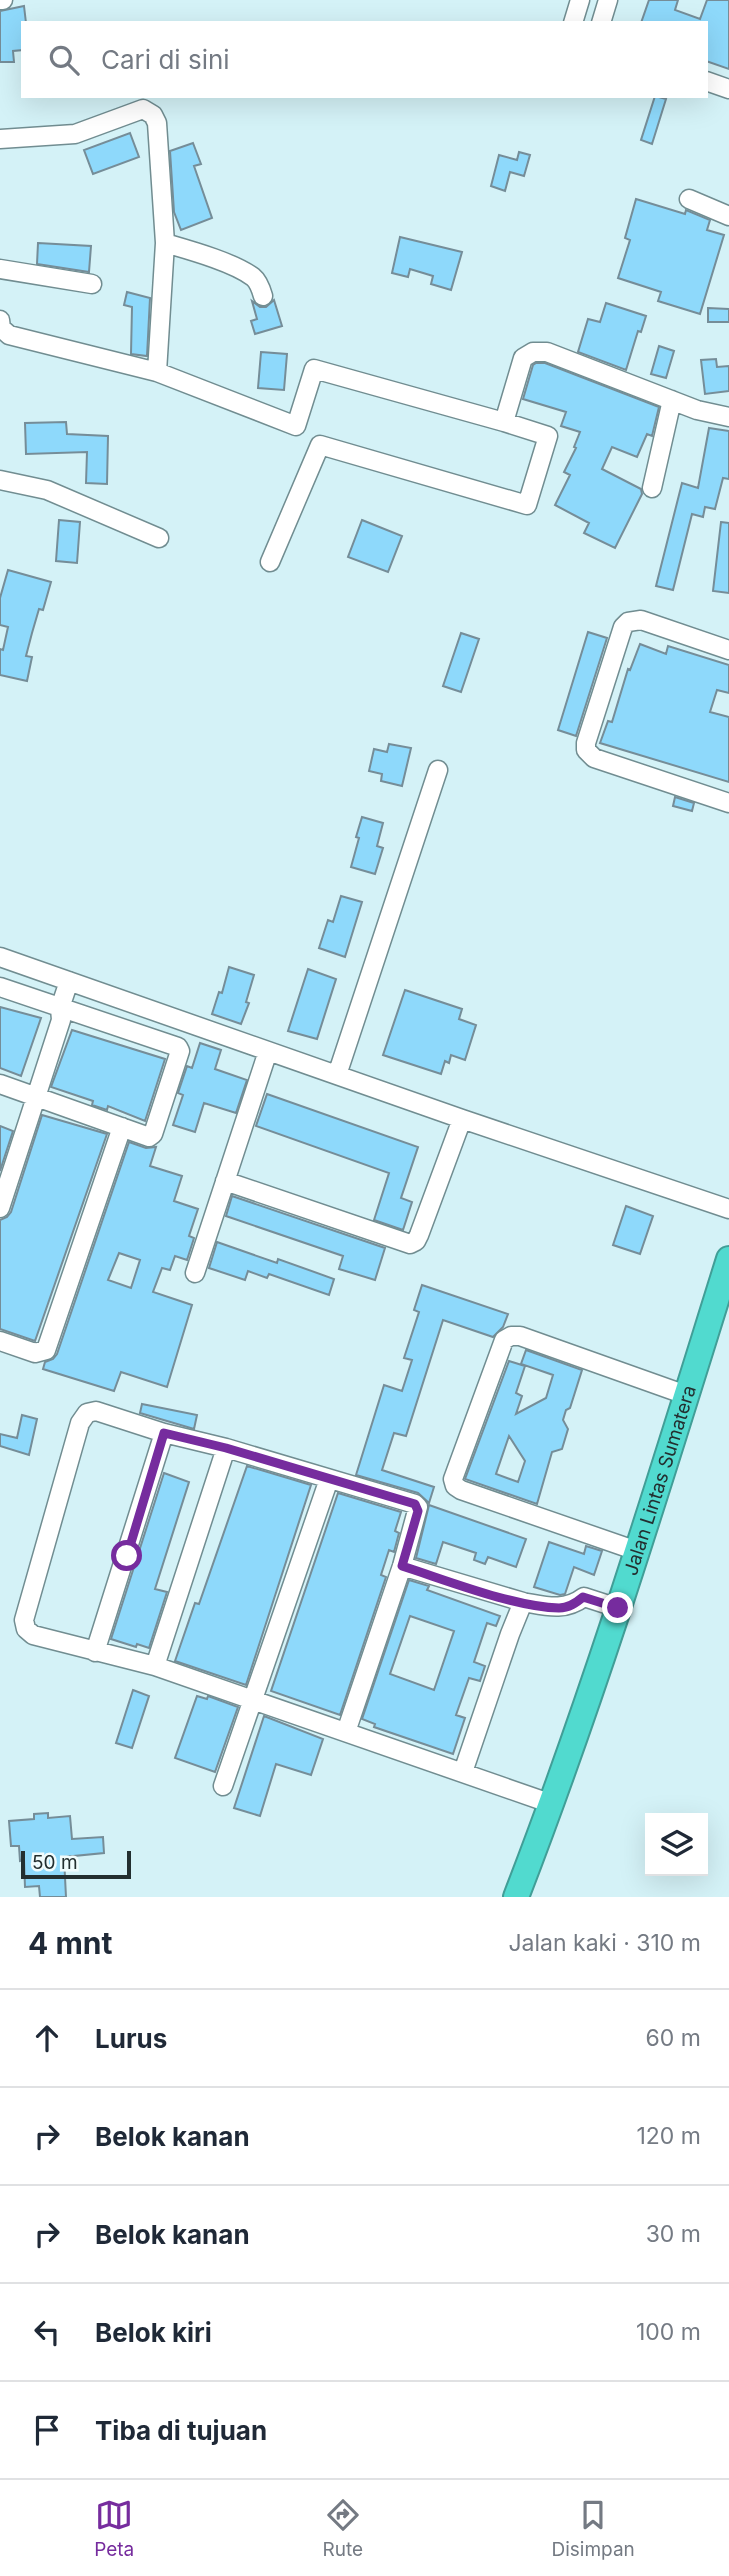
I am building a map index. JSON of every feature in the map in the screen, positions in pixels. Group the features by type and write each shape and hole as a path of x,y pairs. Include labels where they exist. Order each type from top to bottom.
{"highway":[{"name":"Jalan Lintas Sumatera","path":"516,1897 606,1650 729,1259"}],"street":[{"path":"574,21 580,0"},
{"path":"602,21 608,0"},
{"path":"708,82 729,89"},
{"path":"0,139 75,134 144,110 153,115 157,123 165,243 157,372"},
{"path":"689,199 729,216"},
{"path":"165,243 212,258 253,277 263,296"},
{"path":"0,269 92,284"},
{"path":"0,320 1,328 9,335 157,372 296,426"},
{"path":"503,422 523,358 534,352 547,352 697,410 729,417"},
{"path":"314,369 548,436 527,505 320,445 294,435 296,426 314,369"},
{"path":"652,488 673,400"},
{"path":"270,562 320,445"},
{"path":"0,480 47,490 159,538"},
{"path":"729,650 641,620 628,622 624,627 586,750 594,758 729,803"},
{"path":"337,1075 439,770"},
{"path":"0,957 462,1119 729,1209"},
{"path":"0,1174 61,1020 60,1008 69,981"},
{"path":"0,986 180,1049 153,1134 146,1136 0,1084"},
{"path":"195,1273 268,1051"},
{"path":"0,1208 32,1096"},
{"path":"226,1181 410,1244 416,1241 419,1235 462,1119"},
{"path":"0,1341 35,1353 46,1350 121,1127"},
{"path":"637,1551 461,1490 455,1486 453,1479 504,1340 511,1336 520,1336 686,1395"},
{"path":"346,1732 402,1566 418,1507 96,1411 86,1413 80,1423 24,1620 26,1629 33,1635 155,1666 552,1804"},
{"path":"95,1652 164,1433"},
{"path":"155,1666 226,1448"},
{"path":"223,1786 329,1479"},
{"path":"402,1566 523,1602 561,1608 573,1605 583,1597 618,1608"},
{"path":"463,1772 523,1602"}],"building":[{"path":"649,0 678,0 675,10 700,19 707,0 729,0 729,69 708,62 708,21 642,21"},
{"path":"24,6 26,21 21,21 21,50 13,51 14,62 0,62 0,11"},
{"path":"654,98 666,99 652,144 641,140"},
{"path":"130,133 139,157 93,174 84,150"},
{"path":"193,143 201,164 194,166 212,218 181,230 174,212 170,151"},
{"path":"519,152 530,155 524,176 510,172 505,191 491,186 499,155 517,160"},
{"path":"636,199 685,214 686,210 710,220 707,230 724,235 700,314 658,301 661,292 618,278 630,240 625,238"},
{"path":"400,237 462,252 451,290 431,284 433,276 410,269 408,277 392,273"},
{"path":"38,243 91,246 89,272 37,264"},
{"path":"127,292 150,298 147,356 131,354 132,307 124,305"},
{"path":"274,300 282,326 255,334 251,321 257,319 252,301 260,307 266,307"},
{"path":"606,303 646,316 641,332 638,331 626,370 578,352 588,319 600,322"},
{"path":"708,308 729,309 729,322 708,322"},
{"path":"659,346 674,351 666,378 651,374"},
{"path":"261,352 287,354 284,390 258,388"},
{"path":"716,359 717,367 729,366 729,391 705,394 701,360"},
{"path":"545,363 659,407 652,436 647,434 637,457 612,447 602,469 641,489 642,494 615,548 584,533 589,523 555,505 570,475 564,472 576,448 574,447 580,432 561,426 566,412 523,399 533,365"},
{"path":"66,422 67,434 108,436 107,484 86,483 87,452 26,454 25,423"},
{"path":"709,428 729,431 729,479 723,478 715,509 705,507 703,517 692,514 673,590 656,586 682,483 698,488"},
{"path":"59,520 80,522 77,563 56,561"},
{"path":"362,520 402,536 388,572 348,557"},
{"path":"721,522 729,523 729,593 713,591"},
{"path":"8,570 51,582 43,610 39,609 26,656 32,657 27,681 0,675 0,649 3,650 8,627 0,625 0,598"},
{"path":"588,632 607,638 576,736 558,730"},
{"path":"461,633 479,639 461,692 443,686"},
{"path":"640,644 666,654 668,646 729,665 729,693 717,690 710,712 729,717 729,782 600,743 608,721 612,722 628,669 630,670"},
{"path":"389,744 411,748 402,786 381,781 382,774 369,771 374,749 387,752"},
{"path":"675,797 694,803 692,811 673,806"},
{"path":"362,817 383,823 377,846 383,848 375,874 351,867"},
{"path":"341,896 362,902 345,957 319,948 328,920 333,922"},
{"path":"229,967 254,975 246,1002 249,1003 241,1024 212,1014 219,992 222,993"},
{"path":"308,969 336,979 317,1039 288,1031"},
{"path":"405,990 462,1009 459,1019 476,1025 465,1060 451,1055 449,1063 445,1061 441,1074 383,1055"},
{"path":"0,1007 41,1018 21,1076 0,1068"},
{"path":"72,1030 165,1059 145,1121 108,1106 107,1110 92,1105 93,1101 51,1087"},
{"path":"200,1043 221,1050 215,1069 247,1080 236,1113 204,1103 195,1132 173,1125 183,1095 178,1093 187,1066 192,1068"},
{"path":"267,1094 418,1147 401,1198 412,1202 403,1230 374,1220 389,1173 256,1126"},
{"path":"42,1115 107,1134 35,1341 0,1329 0,1220 11,1212"},
{"path":"0,1126 13,1131 0,1171"},
{"path":"129,1142 146,1148 156,1147 150,1166 182,1176 174,1201 198,1209 189,1236 194,1238 187,1260 175,1256 170,1270 162,1268 153,1292 192,1305 167,1387 121,1372 114,1391 43,1369 45,1362 57,1354","holes":["119,1253 140,1260 131,1288 108,1280"]},
{"path":"232,1196 385,1248 375,1280 339,1269 343,1256 226,1216"},
{"path":"626,1206 653,1216 640,1254 613,1245"},
{"path":"217,1242 277,1263 278,1259 334,1279 329,1295 269,1274 267,1278 248,1271 245,1280 209,1268"},
{"path":"422,1285 508,1314 503,1327 493,1337 443,1320 406,1436 394,1433 382,1470 434,1487 429,1503 418,1493 356,1475 384,1385 402,1391 412,1360 404,1358 419,1312 414,1310"},
{"path":"526,1350 582,1370 570,1408 566,1410 563,1420 568,1429 562,1449 552,1452 537,1504 465,1479 509,1361 525,1366 516,1393 522,1396 516,1414 546,1398 553,1375 521,1364","holes":["509,1436 525,1461 518,1482 496,1474"]},
{"path":"142,1404 197,1415 194,1429 140,1413"},
{"path":"22,1415 37,1419 29,1455 0,1446 0,1434 17,1438"},
{"path":"247,1466 311,1485 246,1685 175,1661 195,1603 199,1604"},
{"path":"164,1473 189,1482 155,1589 167,1592 149,1648 137,1644 136,1647 111,1639"},
{"path":"338,1493 401,1512 395,1531 399,1533 394,1552 389,1550 381,1575 386,1577 340,1715 271,1691"},
{"path":"429,1505 526,1539 516,1567 488,1557 485,1564 474,1560 476,1553 443,1542 436,1564 416,1558"},
{"path":"549,1542 584,1554 586,1546 602,1551 594,1575 574,1567 565,1594 560,1595 534,1587"},
{"path":"409,1580 429,1586 427,1590 500,1616 496,1626 487,1623 474,1662 485,1666 480,1681 469,1678 456,1715 465,1718 453,1754 374,1727 375,1724 362,1719","holes":["410,1616 454,1631 434,1690 390,1674"]},
{"path":"133,1690 149,1696 132,1748 116,1743"},
{"path":"197,1696 207,1699 208,1696 238,1707 215,1772 175,1758"},
{"path":"264,1716 323,1739 311,1775 276,1764 260,1816 234,1808"},
{"path":"48,1813 48,1818 70,1816 72,1839 103,1837 104,1853 64,1857 66,1897 40,1897 39,1886 25,1887 24,1860 20,1861 19,1846 11,1846 9,1821 34,1819 34,1814"}],"route":[{"path":"127,1556 164,1433 226,1448 415,1504 418,1511 402,1566 523,1602 561,1608 573,1605 583,1597 618,1608"}]}
